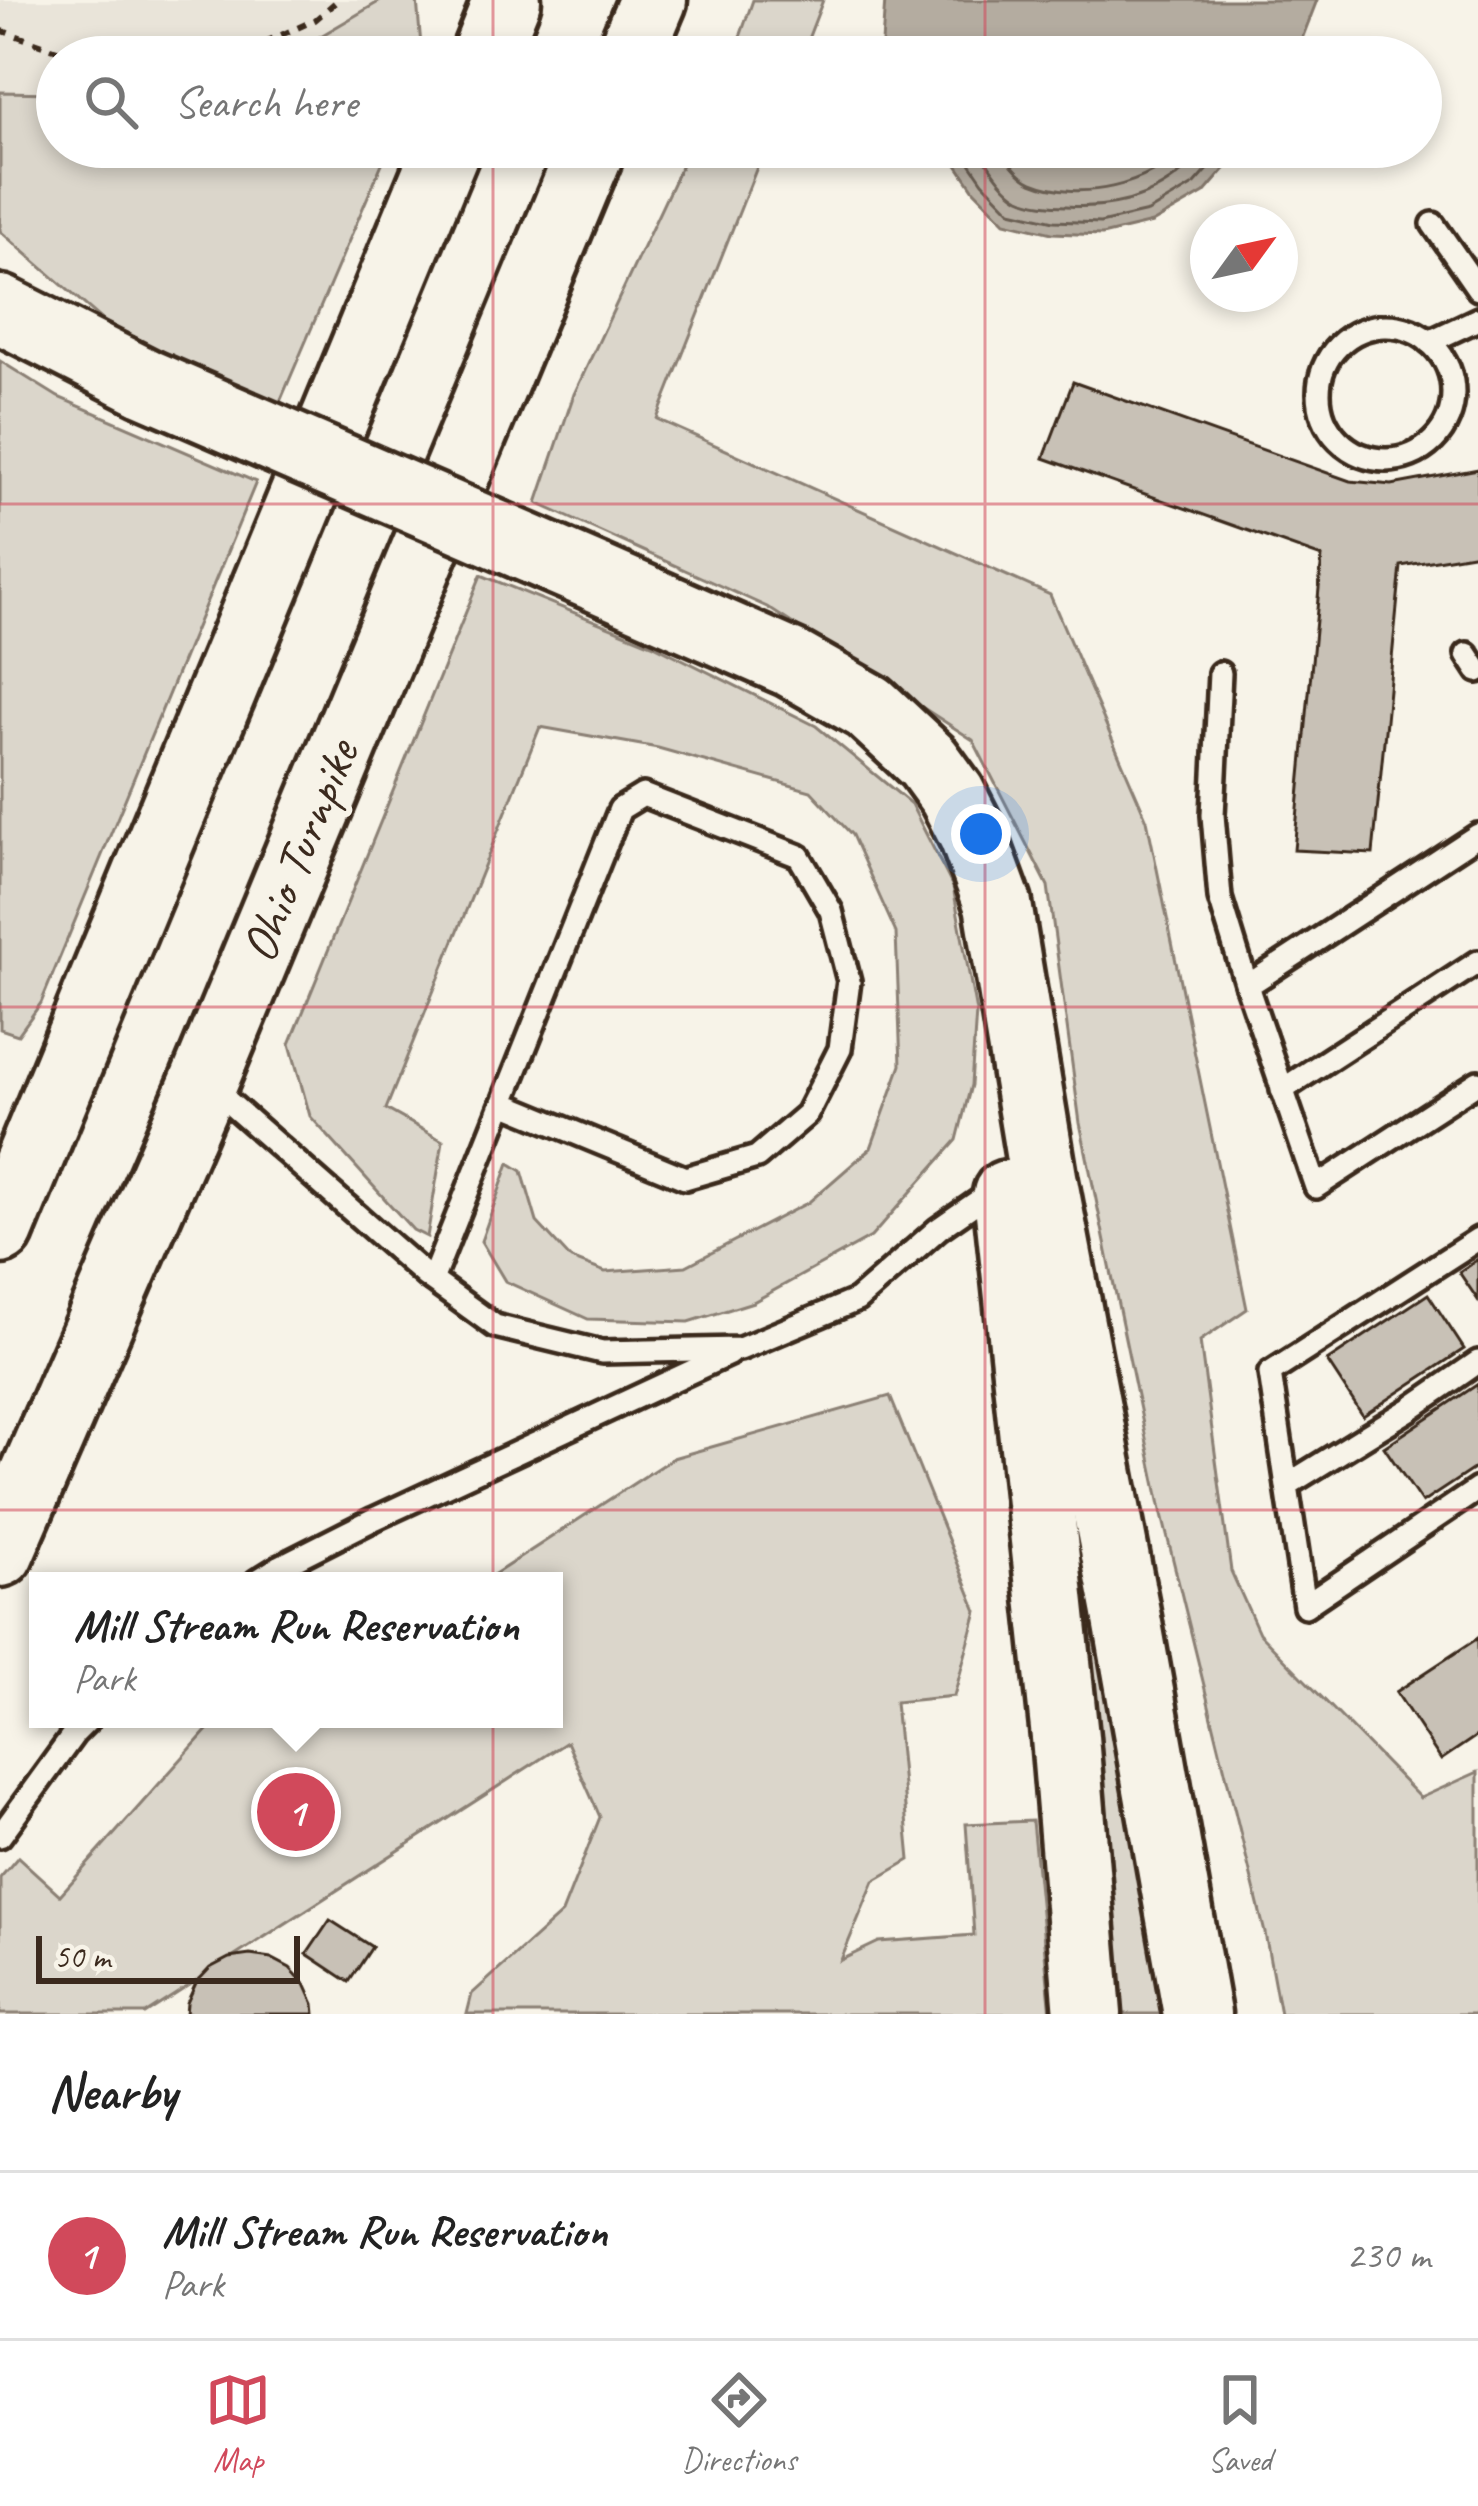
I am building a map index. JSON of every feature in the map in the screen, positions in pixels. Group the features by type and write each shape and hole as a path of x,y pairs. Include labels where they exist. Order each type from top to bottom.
{"highway":[{"path":"492,36 507,0"},
{"path":"638,36 653,0"},
{"path":"0,1230 437,168"},
{"name":"Ohio Turnpike","path":"0,1553 204,1082 583,168"},
{"path":"0,309 140,392 590,586 808,701 874,745 926,806 962,880 984,978 1024,1179 1125,1607 1197,2014"},
{"path":"0,340 86,383 140,392"},
{"path":"1024,1179 1088,2014"}],"lane":[{"path":"1433,224 1478,289"},
{"path":"1430,342 1478,319"},
{"path":"1388,326 1410,330 1430,342 1444,359 1453,400 1435,440 1417,453 1375,460 1337,440 1324,421 1318,399 1320,376 1329,355 1345,339 1365,329 1388,326"},
{"path":"1220,673 1213,815 1220,898 1316,1187 1478,1082"},
{"path":"432,1280 502,1103 620,809 643,795 799,856 831,911 849,981 841,1049 807,1114 757,1157 685,1178 502,1103"},
{"path":"1247,986 1478,835"},
{"path":"1282,1090 1478,962"},
{"path":"204,1082 432,1280 495,1327 602,1352 740,1349"},
{"path":"271,1572 740,1349 857,1300 938,1229 1024,1179"},
{"path":"1478,1239 1270,1372 1305,1606 1478,1489"},
{"path":"1287,1485 1478,1362"},
{"path":"0,1836 81,1728"}],"path":[{"path":"279,36 315,20 338,0"},
{"path":"0,31 36,43"}],"shaded area":[{"path":"0,0 382,0 321,36 36,36 36,93 0,92"},
{"path":"382,0 417,0 420,36 321,36"},
{"path":"753,0 823,0 809,36 740,36"},
{"path":"0,92 36,93 36,168 380,168 273,418 153,364 0,231"},
{"path":"680,168 757,168 657,419 1050,595 1147,820 1247,1309 1200,1341 1231,1571 1259,1633 1420,1798 1478,1772 1478,2014 1280,2014 1265,1933 1162,1515 1080,1123 1048,886 973,740 767,607 537,503 574,394"},
{"path":"0,361 58,397 256,482 41,1003 18,1035 0,1029"},
{"path":"481,575 652,644 816,726 911,804 953,887 976,1012 971,1085 957,1140 871,1237 753,1302 689,1322 588,1319 505,1281 481,1241 509,1163 522,1171 537,1222 571,1259 605,1272 686,1266 809,1202 871,1148 901,1065 896,933 852,835 811,791 658,748 540,727 386,1109 443,1141 427,1237 413,1230 310,1116 290,1044"},
{"path":"1061,1356 1180,2014 1108,2014"},
{"path":"890,1396 977,1611 954,1696 895,1702 910,1860 874,1881 841,1960 879,1942 974,1935 966,1824 1032,1821 1051,2014 467,2014 472,1994 562,1913 600,1817 567,1742 145,2014 0,2014 0,1878 18,1857 60,1895 208,1729 563,1728 563,1572 498,1572 673,1458"}],"water":[{"path":"885,0 1317,0 1303,36 882,36"},
{"path":"959,168 1226,168 1204,193 1152,223 1102,235 1052,233 1005,222"}],"building":[{"path":"1073,382 1350,481 1392,485 1478,469 1478,553 1401,566 1373,854 1294,850 1322,557 1044,458"},
{"path":"1478,1259 1478,1300 1459,1272"},
{"path":"1428,1294 1464,1349 1363,1416 1327,1361"},
{"path":"1478,1384 1478,1466 1422,1503 1384,1447"},
{"path":"1478,1638 1478,1735 1441,1760 1396,1692"},
{"path":"330,1920 372,1947 349,1982 307,1954"},
{"path":"229,1958 271,1958 290,1968 305,1984 315,2014 186,2014 196,1983 210,1968"}],"place":[{"name":"Mill Stream Run Reservation","path":"296,1812"}]}
